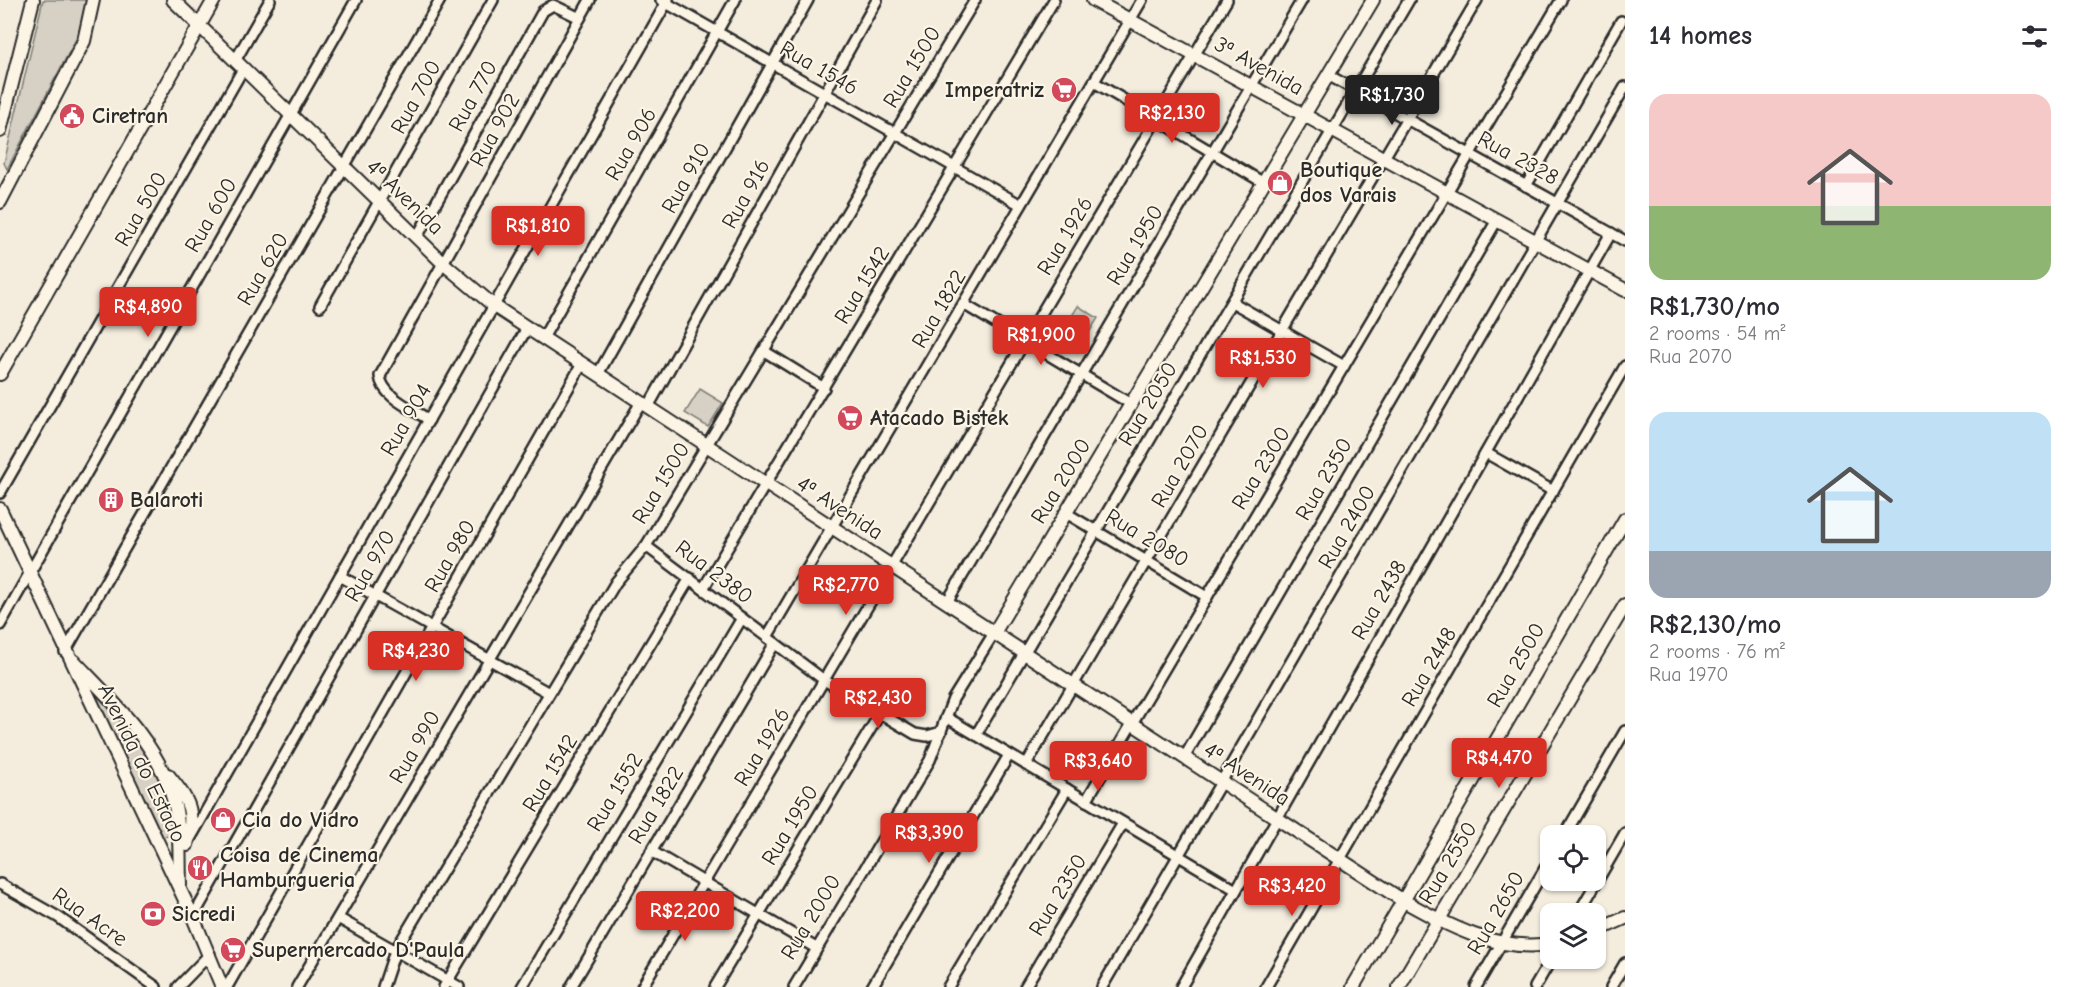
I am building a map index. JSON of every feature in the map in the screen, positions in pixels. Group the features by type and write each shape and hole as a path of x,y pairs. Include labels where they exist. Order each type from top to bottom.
{"main road":[{"path":"0,132 33,0"},
{"path":"0,202 6,182 84,41 93,0"},
{"name":"4ª Avenida","path":"173,0 444,263 494,306 1402,900 1438,921 1467,934 1501,944 1540,944"},
{"path":"0,374 214,0"},
{"name":"3ª Avenida","path":"1093,0 1625,290"},
{"name":"Rua 2000","path":"994,633 1373,0"},
{"name":"Avenida do Estado","path":"0,509 65,652 193,917 222,987"},
{"name":"Rua 2500","path":"1353,987 1625,519"},
{"name":"Rua 2550","path":"1399,987 1625,605"},
{"name":"Avenida do Estado","path":"65,652 124,713 156,760 174,802 181,892"},
{"path":"156,760 185,796 193,820 187,845"},
{"path":"1606,927 1625,918"}],"street":[{"name":"Rua 500","path":"0,493 239,65 270,0"},
{"name":"Rua 600","path":"0,625 356,0"},
{"name":"Rua 620","path":"65,652 440,0"},
{"name":"Rua 700","path":"320,306 493,0"},
{"name":"Rua 902","path":"429,420 387,392 381,386 380,376 590,0"},
{"name":"Rua 906","path":"543,338 735,0"},
{"name":"Rua 910","path":"598,374 808,0"},
{"name":"Rua 916","path":"644,405 877,0"},
{"name":"Rua 1500","path":"383,987 395,951 549,693 616,582 646,546 975,0"},
{"name":"Rua 1542","path":"703,589 1054,0"},
{"name":"Rua 1822","path":"571,987 771,640 832,527 1142,0"},
{"name":"Rua 1926","path":"642,987 1227,0"},
{"name":"Rua 1950","path":"947,602 1302,0"},
{"name":"Rua 2050","path":"976,735 1409,0"},
{"name":"Rua 2070","path":"1026,765 1477,0"},
{"name":"Rua 2300","path":"1086,801 1561,0"},
{"name":"Rua 1546","path":"665,1 1021,205"},
{"name":"Rua 904","path":"179,860 665,1"},
{"name":"Rua 770","path":"417,237 543,11 553,5 580,18"},
{"path":"1526,186 1621,21"},
{"name":"Rua 2328","path":"1328,75 1625,241"},
{"path":"1094,82 1264,183"},
{"name":"Rua 2400","path":"1102,987 1625,87"},
{"name":"Rua 2350","path":"1184,758 1497,220"},
{"name":"Rua 2438","path":"1180,987 1611,233"},
{"path":"1232,302 1344,366"},
{"path":"965,304 1131,404"},
{"name":"Rua 970","path":"193,917 527,328"},
{"path":"764,351 824,388"},
{"name":"Rua 980","path":"227,987 582,364"},
{"name":"Rua 2448","path":"1266,987 1625,366"},
{"name":"Rua 990","path":"297,987 489,659 644,405"},
{"path":"1486,453 1553,491"},
{"name":"Rua 2080","path":"1066,513 1207,597"},
{"name":"Rua 2380","path":"646,546 824,680 879,715 915,734 927,736 941,732"},
{"path":"340,576 549,693"},
{"name":"Rua 1542","path":"446,984 690,578"},
{"name":"Rua 1552","path":"522,987 742,618"},
{"name":"Rua 2000","path":"794,987 930,760 953,699 994,633"},
{"name":"Rua 1950","path":"715,987 879,715"},
{"path":"946,717 1236,890"},
{"path":"1570,825 1625,731"},
{"path":"872,987 1009,755"},
{"path":"948,987 1067,789"},
{"name":"Rua 2350","path":"1025,987 1124,823"},
{"path":"1584,903 1625,833"},
{"path":"651,851 816,948"},
{"name":"Rua 2650","path":"1476,987 1540,877"},
{"name":"Rua Acre","path":"0,884 58,917 156,987"},
{"path":"338,918 446,984 459,987"},
{"path":"178,987 210,954"},
{"path":"1611,987 1625,963"},
{"path":"1535,987 1546,969"}],"shaded area":[{"path":"43,0 88,0 78,35 7,169 4,163"},
{"path":"1078,306 1098,318 1077,352 1057,340"},
{"path":"700,389 723,403 708,427 685,413"},
{"path":"88,686 133,732 147,753 168,805 173,830 168,836 161,837"}],"place":[{"name":"Imperatriz","path":"1064,90"},
{"name":"Ciretran","path":"72,116"},
{"name":"Boutique dos Varais","path":"1280,183"},
{"name":"Atacado Bistek","path":"850,418"},
{"name":"Balaroti","path":"111,500"},
{"name":"Cia do Vidro","path":"223,820"},
{"name":"Coisa de Cinema Hamburgueria","path":"200,868"},
{"name":"Sicredi","path":"153,914"},
{"name":"Supermercado D'Paula","path":"233,950"}]}
